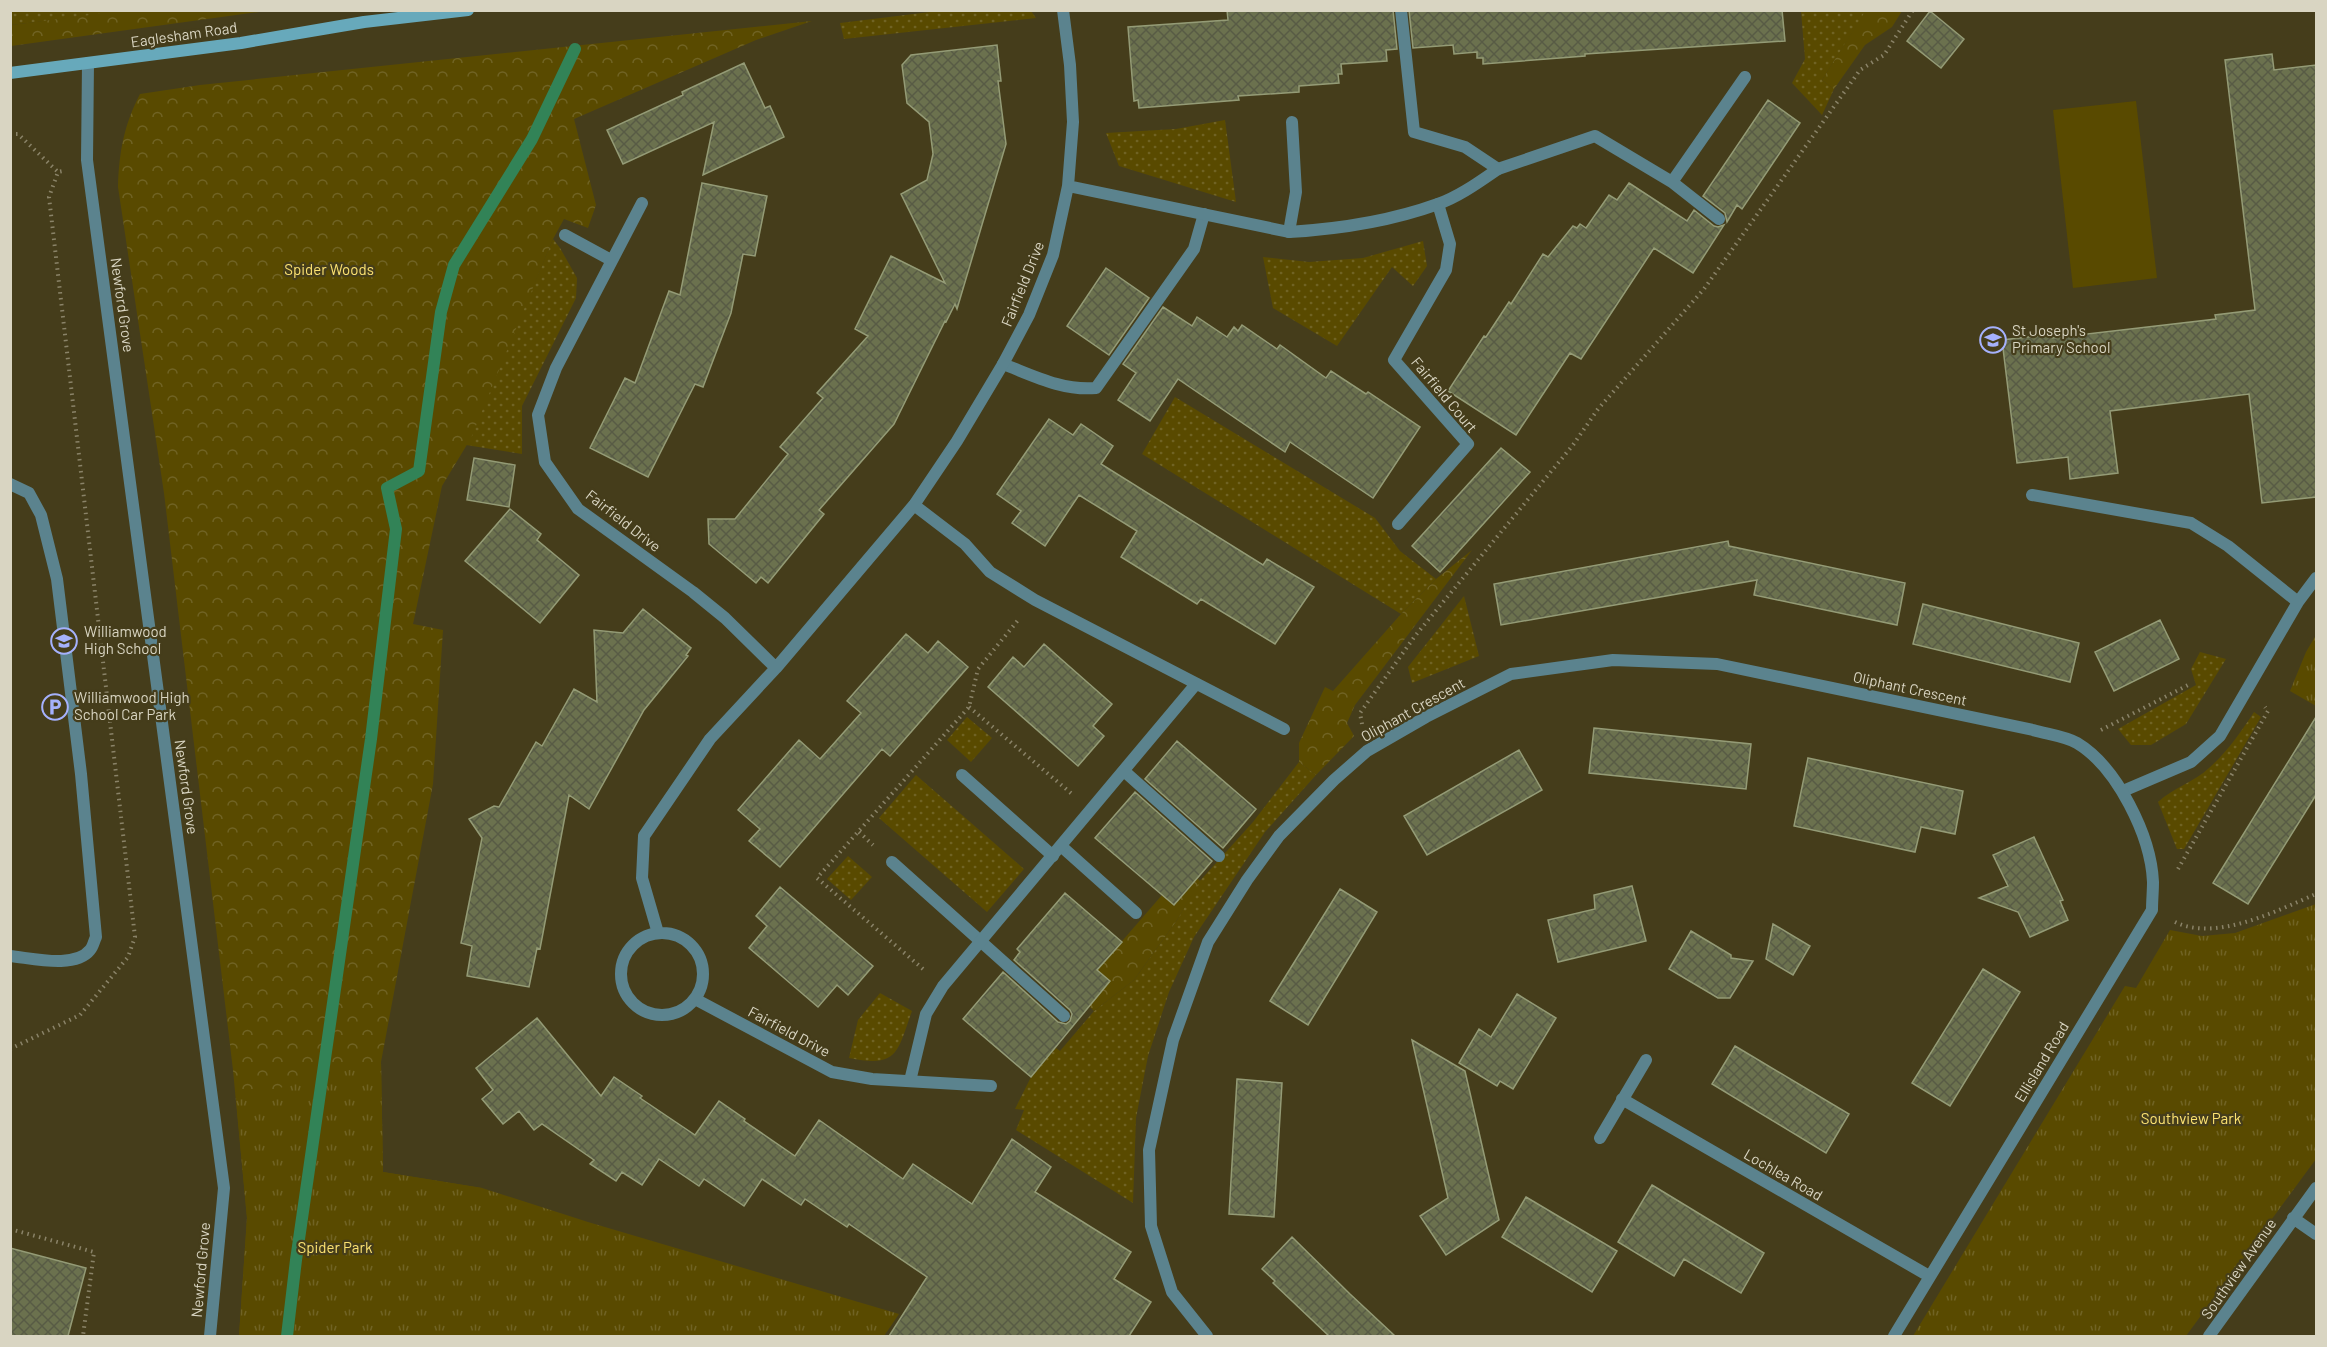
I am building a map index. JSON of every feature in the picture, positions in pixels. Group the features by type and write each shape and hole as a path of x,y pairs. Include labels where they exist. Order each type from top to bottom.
{"main road":[{"name":"Eaglesham Road","path":"10,73 241,43 364,22 468,10"}],"street":[{"name":"Fairfield Drive","path":"658,933 642,878 644,836 710,739 776,668 914,505 957,441 1029,315 1053,255 1068,186 1073,122 1070,65 1063,10"},
{"path":"1401,10 1414,132 1465,147 1498,170"},
{"name":"Newford Grove","path":"88,63 87,160 224,1188 210,1336"},
{"path":"1672,182 1745,77"},
{"path":"1289,232 1296,192 1292,122"},
{"path":"1068,186 1289,232 1321,230 1377,221 1438,204 1498,170 1595,136 1672,182 1719,219"},
{"name":"Fairfield Drive","path":"642,203 556,368 538,415 545,462 578,509 693,592 725,618 776,668"},
{"name":"Fairfield Court","path":"1398,524 1468,444 1394,360 1446,270 1450,244 1438,204"},
{"path":"1003,364 1063,387 1078,390 1096,388 1194,249 1204,214"},
{"path":"566,235 611,260"},
{"path":"10,484 28,493 40,515 57,579 81,774 96,937 91,950 80,958 68,961 10,956"},
{"path":"2032,495 2191,523 2228,546 2298,602"},
{"path":"914,505 965,544 990,572 1035,600 1284,729"},
{"path":"2123,791 2191,762 2220,736 2298,602 2316,578"},
{"name":"Oliphant Crescent","path":"1207,1336 1172,1292 1151,1226 1149,1150 1173,1040 1208,942 1247,880 1279,836 1334,780 1367,751 1426,717 1511,674 1613,660 1717,664 2033,730 2076,742 2102,761 2123,791"},
{"path":"910,1081 926,1014 943,986 1196,684"},
{"path":"1124,771 1219,856"},
{"path":"962,775 1136,913"},
{"name":"Ellisland Road","path":"1894,1336 2152,910 2153,881 2145,843 2123,791"},
{"path":"892,862 1064,1016"},
{"path":"658,933 677,935 693,946 702,963 703,981 695,999 681,1011 664,1016 646,1012 632,1002 623,986 621,968 627,951 641,939 658,933"},
{"name":"Fairfield Drive","path":"695,999 832,1072 872,1079 991,1086"},
{"path":"1600,1138 1646,1060"},
{"name":"Lochlea Road","path":"1622,1099 1929,1276"},
{"name":"Southview Avenue","path":"2209,1336 2316,1188"},
{"name":"Southview Avenue","path":"2293,1218 2316,1234"}],"path":[{"path":"1367,751 1360,713 1415,636 1573,445 1598,409 1704,289 1860,70 1884,54 1913,10"},
{"path":"10,134 18,134 58,172"},
{"path":"943,986 817,878 969,707 978,669 1035,600"},
{"path":"2153,881 2177,870 2268,711 2249,684"},
{"path":"2088,751 2102,728 2188,685"},
{"path":"969,707 1091,810"},
{"path":"2152,910 2190,928 2212,930 2238,924 2316,894"},
{"path":"10,1229 94,1252 83,1336"}],"green space":[{"path":"11,10 130,11 11,25"},
{"path":"130,10 266,11 11,46 11,25"},
{"path":"1866,10 1902,11 1892,27 1865,45 1834,89 1822,80"},
{"path":"938,11 1031,11 1036,18 844,39 840,23"},
{"path":"1801,11 1866,11 1822,80 1834,89 1822,115 1792,83 1805,59"},
{"name":"Spider Woods","path":"812,21 756,40 574,119 596,205 588,228 564,219 553,239 471,438 442,486 413,624 443,630 433,784 381,1062 383,1172 482,1188 239,1336 247,1218 233,1070 164,493 118,187 123,139 135,105 140,94 200,85"},
{"path":"2136,101 2157,278 2073,288 2053,110"},
{"path":"1225,120 1236,202 1119,166 1106,133 1176,129"},
{"path":"553,239 577,278 576,298 522,406 522,454 466,445"},
{"path":"1423,241 1427,266 1413,286 1392,267 1337,346 1273,308 1263,257 1309,262 1363,258"},
{"path":"1175,397 1375,518 1400,551 1436,579 1401,614 1142,454"},
{"path":"1472,550 1355,705 1347,723 1354,736 1316,775 1299,762 1299,743 1325,687 1333,691 1401,614 1436,579"},
{"path":"1464,596 1479,656 1412,683 1408,667"},
{"path":"2316,635 2316,706 2290,691 2306,652"},
{"path":"2200,652 2226,659 2186,724 2151,745 2131,745 2118,729 2196,685 2191,669"},
{"path":"2254,712 2261,717 2184,849 2177,849 2158,802 2209,768 2233,742"},
{"path":"967,717 992,738 971,762 947,740"},
{"path":"1299,762 1316,775 1265,832 1194,937 1169,992 1148,1056 1136,1118 1133,1203 1016,1130 1024,1110 1015,1109 1031,1077 1056,1048 1060,1051 1094,1011 1134,980 1177,920 1198,883 1253,822"},
{"path":"916,775 1024,869 987,912 879,818"},
{"path":"848,856 872,877 851,900 827,879"},
{"path":"1197,878 1200,881 1177,920 1134,980 1094,1011 1089,1006 1110,981 1097,970 1162,895 1174,905"},
{"name":"Southview Park","path":"2316,904 2316,1159 2186,1336 1913,1336 2125,986 2136,988 2170,930 2202,936 2235,933"},
{"path":"880,993 912,1011 899,1047 894,1054 878,1061 849,1058 858,1020"},
{"name":"Spider Park","path":"381,1062 383,1172 482,1188 588,1222 899,1314 884,1336 239,1336 247,1218 236,1099"}],"building":[{"path":"1227,10 1393,10 1397,49 1386,50 1387,61 1341,64 1342,74 1338,74 1339,83 1299,86 1299,92 1238,96 1239,100 1139,108 1138,100 1134,101 1128,27 1228,20"},
{"path":"1409,10 1782,10 1785,41 1585,54 1585,56 1483,64 1483,58 1477,58 1477,52 1454,54 1453,45 1413,48"},
{"path":"1930,11 1964,39 1941,68 1907,41"},
{"path":"997,45 1001,81 998,81 1006,144 957,309 955,304 894,424 819,510 824,514 768,583 761,577 756,583 709,544 708,519 735,519 788,454 780,447 823,398 817,393 868,336 855,329 891,256 945,283 901,194 927,180 933,154 929,122 907,103 902,65 911,55"},
{"path":"2272,54 2274,70 2316,65 2316,497 2262,503 2249,394 2110,411 2118,473 2070,479 2068,457 2017,463 2002,340 2053,334 2053,338 2216,319 2215,315 2255,310 2225,60"},
{"path":"744,63 765,108 770,106 784,137 703,175 714,122 623,164 607,130 683,95 682,92"},
{"path":"1768,100 1800,123 1742,209 1737,205 1727,222 1725,213 1703,196"},
{"path":"702,183 767,196 755,256 743,254 731,313 703,387 695,384 648,477 590,448 625,378 635,383 669,291 680,295"},
{"path":"1629,183 1687,221 1694,210 1714,226 1724,225 1693,273 1654,248 1581,359 1570,353 1516,435 1448,391 1484,336 1486,337 1509,302 1511,304 1543,254 1548,257 1573,226 1577,228 1580,224 1586,228 1609,195 1617,200"},
{"path":"1106,268 1149,298 1109,355 1067,326"},
{"path":"1163,307 1192,326 1197,317 1227,337 1234,327 1238,331 1242,325 1277,349 1280,345 1326,378 1331,371 1366,394 1368,392 1420,427 1373,498 1290,442 1285,452 1178,379 1150,421 1118,400 1136,373 1123,364"},
{"path":"1049,419 1073,435 1081,424 1113,446 1101,464 1263,565 1267,559 1314,587 1275,644 1201,599 1197,604 1121,557 1137,531 1079,495 1045,546 1012,523 1021,511 997,494"},
{"path":"1501,448 1530,472 1440,572 1412,546"},
{"path":"474,458 515,465 509,507 467,500"},
{"path":"510,509 541,534 537,540 579,575 540,623 465,561"},
{"path":"1728,541 1729,546 1905,583 1897,625 1754,595 1757,580 1501,625 1494,584"},
{"path":"1923,604 2079,643 2070,682 1913,644"},
{"path":"643,609 691,648 686,655 688,656 644,710 589,809 569,795 540,949 537,948 529,987 467,976 472,946 461,943 482,838 469,819 494,806 499,807 536,742 542,746 574,689 597,702 594,630 623,633"},
{"path":"2160,620 2179,659 2114,691 2095,652"},
{"path":"906,634 928,653 938,641 968,667 890,756 882,749 780,867 749,841 760,829 738,810 799,740 820,759 861,713 847,701"},
{"path":"1044,644 1112,704 1093,726 1104,736 1078,766 988,687 1013,657 1024,667"},
{"path":"2316,717 2316,795 2248,904 2213,883"},
{"path":"1594,728 1751,744 1746,789 1589,773"},
{"path":"1177,741 1256,809 1223,848 1145,779"},
{"path":"1519,750 1542,790 1427,855 1404,816"},
{"path":"1808,758 1963,791 1955,834 1921,827 1915,852 1794,826"},
{"path":"1135,792 1212,861 1174,905 1095,838"},
{"path":"2034,837 2063,900 2060,901 2068,920 2030,937 2018,912 1979,898 2008,886 1993,855"},
{"path":"1632,886 1646,941 1558,962 1548,920 1595,909 1594,895"},
{"path":"780,887 873,966 848,995 837,985 818,1007 749,948 767,926 756,916"},
{"path":"1340,889 1377,912 1308,1025 1270,1001"},
{"path":"1065,893 1122,942 1097,970 1110,981 1031,1077 963,1019 1003,972 1058,1022 1066,1024 1070,1021 1072,1014 1070,1010 1014,960 1020,952 1017,949"},
{"path":"1773,924 1810,946 1793,975 1766,959"},
{"path":"1691,931 1731,955 1731,958 1753,961 1730,998 1718,998 1669,969"},
{"path":"1983,969 2020,992 1950,1106 1912,1083"},
{"path":"1517,994 1556,1018 1513,1089 1500,1081 1497,1086 1459,1063 1479,1029 1491,1037"},
{"path":"537,1018 601,1096 614,1077 642,1096 640,1098 695,1135 719,1101 795,1156 819,1120 903,1179 913,1164 972,1204 1012,1139 1051,1167 1035,1192 1131,1252 1114,1279 1151,1302 1129,1336 889,1336 927,1277 849,1224 847,1227 805,1199 801,1205 762,1179 744,1206 704,1179 699,1186 659,1159 642,1185 622,1172 616,1181 590,1164 594,1160 542,1124 534,1130 519,1111 503,1124 482,1099 493,1090 476,1068"},
{"path":"1412,1040 1465,1071 1499,1220 1446,1255 1420,1216 1448,1198"},
{"path":"1735,1046 1849,1114 1826,1153 1712,1084"},
{"path":"1237,1079 1282,1083 1274,1217 1229,1214"},
{"path":"1652,1185 1764,1253 1741,1293 1684,1259 1674,1276 1618,1242"},
{"path":"1526,1197 1617,1251 1592,1292 1502,1237"},
{"path":"1292,1237 1395,1336 1329,1336 1273,1283 1275,1281 1262,1269"},
{"path":"10,1248 86,1268 68,1336 10,1336"}],"waterway":[{"path":"287,1336 371,739 396,529 387,488 419,471 441,312 454,265 532,139 575,49"}],"place":[{"name":"St Joseph's Primary School","path":"1993,340"},
{"name":"Williamwood High School","path":"64,641"},
{"name":"Williamwood High School Car Park","path":"55,707"}]}
